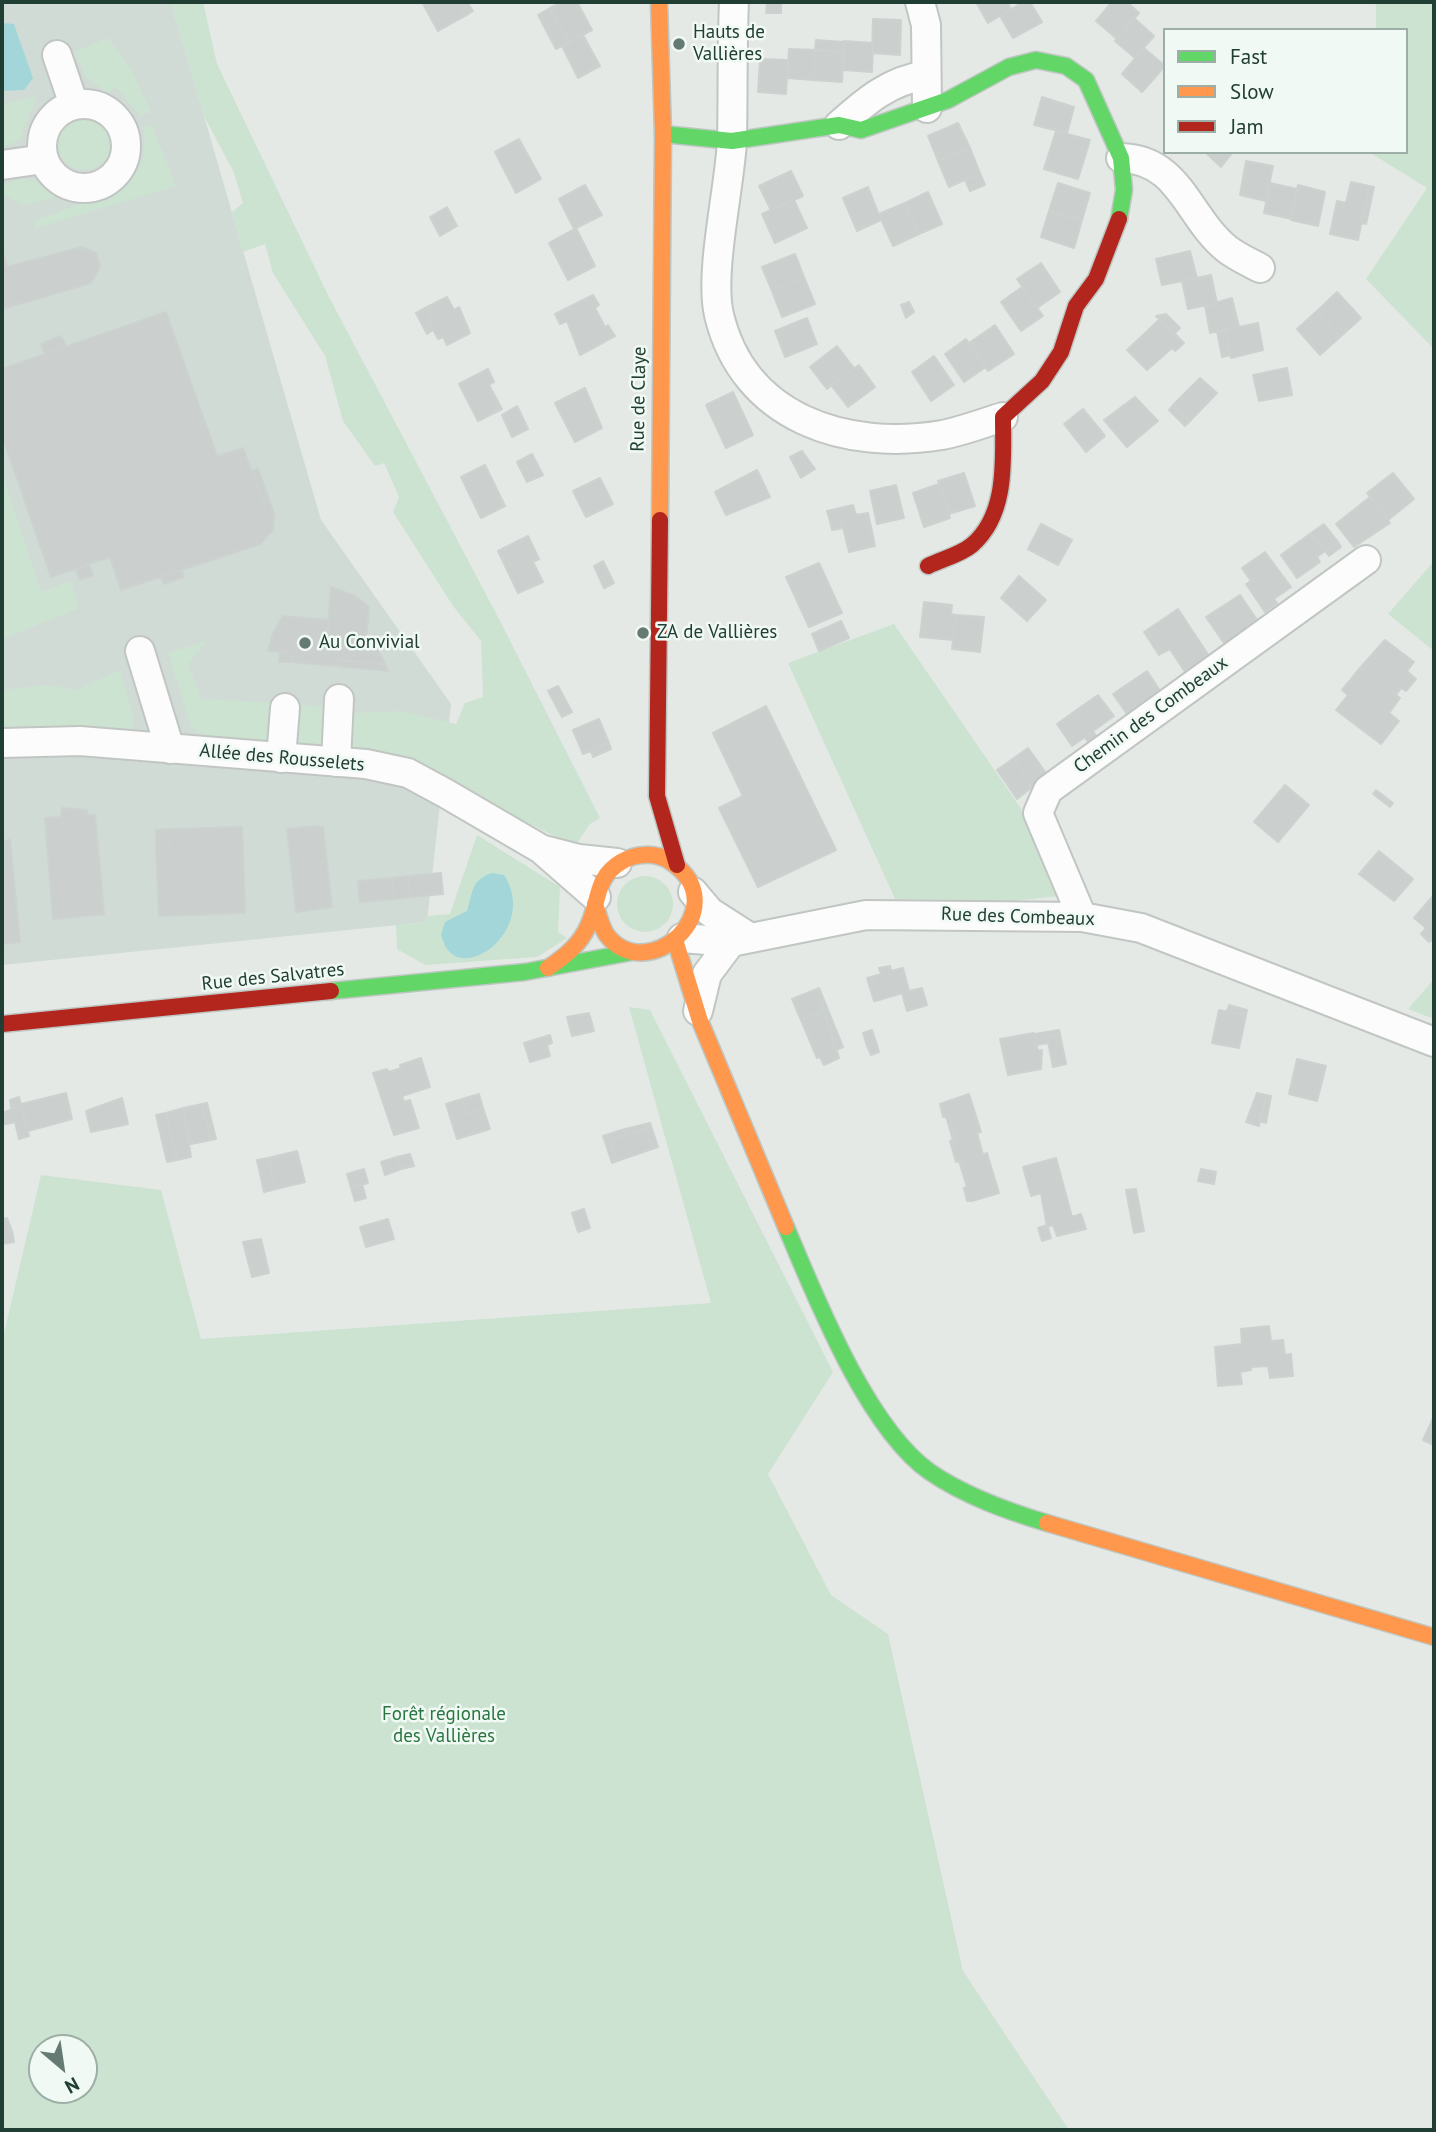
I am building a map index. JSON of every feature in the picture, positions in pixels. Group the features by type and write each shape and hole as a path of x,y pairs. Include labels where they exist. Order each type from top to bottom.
{"street":[{"name":"Rue de Claye","path":"659,2 663,134 657,796 677,865"},
{"path":"663,134 732,141 839,125 860,130 948,100 1009,67 1036,60 1066,66 1086,80 1121,158 1124,190 1117,230 1096,279 1076,306 1061,352 1042,381 1003,417 942,435 877,439 811,425 769,399 747,377 730,347 719,312 718,274 732,141 734,2"},
{"path":"920,2 926,25 927,108"},
{"path":"57,55 74,105"},
{"path":"839,125 868,99 900,79 926,75"},
{"path":"74,105 98,106 118,120 127,144 119,171 96,187 82,188 59,180 44,159 42,146 51,120 74,105"},
{"path":"1121,158 1141,158 1165,173 1226,249 1260,268"},
{"path":"2,166 44,159"},
{"path":"929,566 972,545 993,522 1003,464 1003,417"},
{"name":"Chemin des Combeaux","path":"1082,916 1038,813 1048,790 1366,560"},
{"path":"140,651 170,749"},
{"path":"336,762 339,699"},
{"path":"281,758 285,708"},
{"name":"Allée des Rousselets","path":"2,743 80,741 336,762 408,773 541,849 596,901"},
{"name":"Rue de Claye","path":"624,860 645,829 657,796"},
{"name":"Allée des Rousselets","path":"541,849 579,859 624,860"},
{"path":"548,968 582,939 605,874 624,860 647,854 663,857 677,865 710,912 740,940 707,974 699,1018"},
{"path":"596,901 598,920 606,934 645,956 679,940 694,916 694,892"},
{"name":"Rue des Combeaux","path":"679,940 740,940 866,915 1082,916 1141,928 1434,1042"},
{"path":"679,940 699,1018 820,1309 889,1434 930,1472 1002,1510 1434,1637"},
{"name":"Rue des Salvatres","path":"2,1024 645,956"},
{"path":"671,982 699,1018"}],"shaded area":[{"path":"2,2 171,2 321,520 451,704 427,922 2,965"}],"green space":[{"path":"171,2 203,2 217,64 329,297 498,617 600,818 590,824 575,846 475,797 413,759 362,754 351,749 346,739 351,713 401,711 456,724 465,703 483,697 481,641 453,606 393,512 399,497 384,463 375,466 343,421 325,356 273,273 265,244 243,252 232,212 243,203 234,173 204,116"},
{"path":"1370,2 1434,2 1434,349 1366,279 1427,188 1372,154 1408,154 1408,28 1376,28 1376,5"},
{"path":"108,38 131,69 151,112 140,116 118,89 114,88 108,93 86,77 74,52"},
{"path":"37,96 20,140 2,147 2,104"},
{"path":"84,116 103,124 111,143 103,162 84,170 65,162 57,143 65,124"},
{"path":"152,125 176,186 35,228 34,220 80,204 94,203 119,191 128,183 141,163 145,140 143,127"},
{"path":"21,179 35,180 56,197 24,205 2,194 2,185"},
{"path":"2,472 41,592 71,581 79,608 2,639"},
{"path":"1434,561 1434,651 1388,614"},
{"path":"894,624 1020,807 1059,896 1011,901 895,899 788,663"},
{"path":"206,641 188,664 202,699 277,703 272,746 203,739 191,726 168,653"},
{"path":"120,670 134,720 133,727 125,734 2,734 2,690 46,685 77,690"},
{"path":"296,703 330,709 326,748 294,746"},
{"path":"477,835 560,887 558,932 567,938 537,957 425,965 397,949 396,925 427,922 428,916 450,914"},
{"path":"640,876 650,876 665,884 671,893 671,915 665,924 650,932 640,932 622,920 617,909 617,899 629,881"},
{"path":"1434,979 1434,1019 1408,1009"},
{"name":"Forêt régionale des Vallières","path":"629,1007 650,1010 833,1372 768,1474 831,1595 888,1634 963,1971 1069,2130 2,2130 2,1342 41,1175 161,1190 201,1339 711,1303"}],"water":[{"path":"2,23 14,24 33,78 24,90 2,91"},
{"path":"492,873 504,875 512,894 512,912 507,929 485,952 471,958 458,957 448,950 441,935 445,922 467,911 476,883"}],"building":[{"path":"422,2 457,2 465,16 438,31"},
{"path":"457,2 467,2 473,11 465,16"},
{"path":"562,2 577,2 592,30 569,42 550,8"},
{"path":"767,2 781,2 781,13 766,13"},
{"path":"976,2 1007,2 1011,9 988,23"},
{"path":"1023,2 1030,2 1042,22 1013,38 1000,16"},
{"path":"1112,2 1127,2 1139,13 1117,39 1096,21"},
{"path":"550,8 569,42 556,49 538,15"},
{"path":"1134,18 1154,36 1135,58 1115,41"},
{"path":"873,19 901,20 900,55 872,53"},
{"path":"583,35 600,66 578,78 562,46"},
{"path":"816,40 844,42 843,52 815,50"},
{"path":"844,41 873,43 872,72 843,70"},
{"path":"1144,48 1163,64 1163,68 1142,92 1122,74"},
{"path":"789,49 815,50 813,80 787,78"},
{"path":"815,50 843,52 842,82 813,80"},
{"path":"760,59 788,60 786,94 758,92"},
{"path":"1042,97 1074,107 1067,133 1034,125"},
{"path":"958,123 970,148 938,161 928,136"},
{"path":"1056,131 1090,140 1078,179 1044,169"},
{"path":"519,139 541,179 516,193 495,152"},
{"path":"970,148 980,173 949,187 938,161"},
{"path":"1207,154 1231,154 1221,167"},
{"path":"1246,161 1273,166 1266,201 1240,195"},
{"path":"791,171 803,196 771,210 759,186"},
{"path":"980,173 985,185 970,191 965,180"},
{"path":"1351,182 1369,186 1358,240 1330,234 1337,201 1346,203"},
{"path":"1058,183 1090,193 1082,220 1049,211"},
{"path":"1270,183 1297,189 1292,219 1264,213"},
{"path":"585,185 602,215 574,229 559,199"},
{"path":"1298,185 1325,192 1318,226 1291,220"},
{"path":"1369,186 1374,187 1366,224 1362,223"},
{"path":"868,187 881,220 857,231 843,198"},
{"path":"928,192 942,224 919,234 905,203"},
{"path":"794,200 807,228 775,243 762,214"},
{"path":"905,203 919,234 893,246 879,214"},
{"path":"447,207 457,226 440,236 430,217"},
{"path":"1049,211 1082,220 1074,248 1041,237"},
{"path":"576,228 595,266 568,280 549,243"},
{"path":"82,247 96,253 100,266 91,283 2,309 2,250 7,267"},
{"path":"1190,251 1197,278 1162,285 1156,259"},
{"path":"795,254 804,277 772,291 762,267"},
{"path":"1041,263 1060,292 1037,308 1017,279"},
{"path":"1211,275 1217,303 1188,309 1182,281"},
{"path":"804,277 815,304 782,317 772,291"},
{"path":"1022,287 1043,316 1021,331 1001,302"},
{"path":"1337,292 1361,318 1340,337 1317,311"},
{"path":"593,295 599,305 595,308 605,327 608,325 615,336 580,355 567,321 560,324 555,314"},
{"path":"447,297 454,310 459,307 470,333 447,345 443,337 438,339 429,321 433,319 427,307"},
{"path":"1232,298 1239,327 1210,333 1205,306"},
{"path":"909,302 914,312 906,318 901,305"},
{"path":"427,307 433,319 429,321 433,330 427,334 416,313"},
{"path":"1317,311 1340,337 1320,355 1297,329"},
{"path":"166,312 217,456 243,448 264,504 270,502 274,514 273,530 260,544 121,590 110,557 51,577 2,435 2,369"},
{"path":"1166,314 1180,328 1174,334 1156,316"},
{"path":"807,318 817,344 785,357 775,331"},
{"path":"1160,319 1184,343 1175,351 1172,348 1147,370 1127,350"},
{"path":"1258,323 1263,350 1231,358 1225,330"},
{"path":"995,325 1014,354 988,371 969,343"},
{"path":"1225,330 1230,355 1222,357 1217,331"},
{"path":"61,336 66,347 45,354 41,344"},
{"path":"966,339 986,367 964,382 945,354"},
{"path":"837,346 854,368 827,389 810,367"},
{"path":"934,356 954,385 931,401 912,372"},
{"path":"859,365 875,387 848,407 831,385"},
{"path":"1287,368 1292,395 1259,401 1253,375"},
{"path":"488,369 494,382 489,385 502,409 478,421 459,384"},
{"path":"1200,378 1217,393 1189,422 1173,405"},
{"path":"585,388 602,428 575,442 555,403"},
{"path":"733,392 753,435 726,448 706,405"},
{"path":"1135,397 1158,421 1127,447 1104,420"},
{"path":"1173,405 1189,422 1185,426 1169,410"},
{"path":"517,406 528,429 512,437 502,415"},
{"path":"1083,409 1105,436 1086,452 1064,424"},
{"path":"802,451 815,469 801,478 790,457"},
{"path":"532,454 543,475 527,482 517,462"},
{"path":"485,465 505,506 481,518 461,477"},
{"path":"258,469 270,502 264,504 252,471"},
{"path":"757,470 770,497 726,515 715,492"},
{"path":"964,473 975,506 949,514 938,481"},
{"path":"1393,473 1414,499 1388,520 1367,493"},
{"path":"600,478 613,504 586,517 573,491"},
{"path":"939,484 950,518 924,527 913,493"},
{"path":"896,485 904,518 877,524 870,491"},
{"path":"1370,497 1390,523 1354,547 1336,524"},
{"path":"853,505 856,515 868,513 875,546 849,552 841,519 830,521 827,511"},
{"path":"841,519 843,528 832,530 830,521"},
{"path":"1041,524 1072,540 1058,565 1028,549"},
{"path":"1324,524 1338,542 1325,551 1311,533"},
{"path":"1311,533 1325,551 1317,557 1320,562 1297,578 1281,555"},
{"path":"528,536 539,559 533,562 543,582 518,593 498,551"},
{"path":"1338,542 1341,547 1329,556 1325,551"},
{"path":"1265,552 1291,587 1274,599 1277,603 1265,612 1246,584 1251,581 1242,568"},
{"path":"603,561 614,583 604,588 594,566"},
{"path":"819,563 842,613 809,627 786,577"},
{"path":"89,565 93,575 80,580 76,569"},
{"path":"181,570 184,577 164,584 161,577"},
{"path":"1019,576 1046,600 1027,621 1001,598"},
{"path":"331,587 355,596 369,607 366,641 373,641 385,664 338,660 338,666 325,665"},
{"path":"1240,595 1258,621 1226,646 1206,617"},
{"path":"924,602 952,605 951,614 956,615 953,640 920,637"},
{"path":"1178,609 1211,659 1187,675 1170,649 1162,653 1147,630"},
{"path":"956,615 984,617 980,652 952,649"},
{"path":"283,616 329,620 325,665 291,662 292,653 268,651 273,633"},
{"path":"841,621 849,638 819,651 812,634"},
{"path":"1147,630 1162,653 1159,655 1144,632"},
{"path":"1385,640 1414,662 1407,671 1416,679 1406,691 1401,688 1396,695 1360,668"},
{"path":"280,652 292,653 291,662 279,662"},
{"path":"338,660 385,664 388,671 338,666"},
{"path":"1360,668 1400,698 1389,713 1399,721 1381,744 1336,710 1348,695 1342,690"},
{"path":"1147,671 1164,697 1132,721 1113,694"},
{"path":"558,686 572,712 562,717 548,691"},
{"path":"1098,695 1114,716 1093,731 1098,739 1095,742 1075,711"},
{"path":"766,706 836,850 758,887 719,808 743,796 713,733"},
{"path":"1075,711 1095,742 1090,745 1085,737 1072,746 1057,724"},
{"path":"599,719 609,743 583,754 573,730"},
{"path":"609,743 611,749 593,757 591,751"},
{"path":"1028,748 1046,773 1035,781 1037,784 1031,788 1014,758"},
{"path":"1014,758 1031,788 1017,799 997,770"},
{"path":"1285,785 1309,805 1278,842 1254,822"},
{"path":"1376,790 1393,803 1390,807 1373,794"},
{"path":"62,808 87,810 87,815 95,815 104,914 53,919 45,818 61,817"},
{"path":"316,826 323,828 332,907 296,912 287,829"},
{"path":"242,827 245,913 159,916 156,848 169,844 174,834 173,829"},
{"path":"173,829 174,834 169,844 156,848 156,830"},
{"path":"10,840 20,942 2,944 2,841"},
{"path":"1379,851 1413,879 1394,901 1359,874"},
{"path":"441,873 443,894 410,897 408,876"},
{"path":"408,876 410,897 394,899 392,878"},
{"path":"392,878 394,899 360,902 358,881"},
{"path":"1432,897 1434,939 1429,942 1421,934 1426,928 1414,918"},
{"path":"890,966 891,971 903,968 909,991 922,988 927,1005 907,1011 902,993 879,1000 871,977 881,974 879,968"},
{"path":"871,977 879,1000 874,1001 867,978"},
{"path":"819,988 843,1047 836,1050 817,989"},
{"path":"817,989 824,1011 801,1020 792,999"},
{"path":"1229,1005 1247,1010 1246,1015 1227,1011"},
{"path":"1219,1010 1246,1015 1239,1048 1212,1043"},
{"path":"824,1011 839,1058 824,1065 820,1057 817,1058 801,1020"},
{"path":"589,1013 594,1031 572,1036 567,1017"},
{"path":"872,1030 876,1042 867,1046 863,1033"},
{"path":"1059,1030 1060,1034 1047,1037 1048,1043 1036,1045 1035,1034"},
{"path":"1034,1033 1038,1051 1042,1050 1041,1069 1008,1075 1000,1039"},
{"path":"1060,1034 1066,1064 1053,1067 1047,1037"},
{"path":"550,1035 552,1043 547,1045 550,1056 530,1062 524,1043"},
{"path":"876,1042 879,1052 871,1055 867,1046"},
{"path":"421,1058 430,1087 402,1096 404,1102 410,1100 419,1128 394,1135 373,1073 387,1069 389,1072"},
{"path":"1297,1059 1326,1066 1317,1101 1289,1094"},
{"path":"66,1093 72,1119 28,1131 21,1104"},
{"path":"1257,1093 1266,1095 1259,1126 1246,1122"},
{"path":"479,1094 483,1108 467,1114 462,1099"},
{"path":"969,1094 981,1132 977,1133 983,1155 987,1153 999,1193 972,1201 967,1201 964,1188 970,1186 962,1160 956,1162 950,1141 956,1139 949,1115 943,1117 940,1104"},
{"path":"1266,1095 1271,1096 1266,1123 1260,1121"},
{"path":"19,1097 21,1106 11,1108 10,1100"},
{"path":"122,1098 128,1124 91,1132 86,1111"},
{"path":"462,1099 467,1114 483,1108 490,1129 457,1139 446,1104"},
{"path":"207,1103 216,1139 211,1140 202,1104"},
{"path":"202,1104 211,1140 191,1144 183,1108"},
{"path":"21,1106 29,1136 19,1139 15,1122 2,1125 2,1113"},
{"path":"183,1108 191,1157 177,1160 166,1113"},
{"path":"166,1113 177,1160 167,1162 156,1115"},
{"path":"949,1115 956,1139 953,1140 946,1116"},
{"path":"650,1123 651,1126 627,1135 625,1129"},
{"path":"651,1126 658,1147 652,1149 645,1128"},
{"path":"645,1128 652,1149 617,1161 610,1141"},
{"path":"625,1129 627,1135 610,1141 617,1161 612,1163 603,1136"},
{"path":"297,1151 305,1182 276,1189 268,1158"},
{"path":"410,1154 414,1166 401,1169 397,1157"},
{"path":"397,1157 401,1169 385,1175 381,1162"},
{"path":"268,1158 276,1189 264,1192 257,1160"},
{"path":"1056,1158 1072,1217 1081,1214 1086,1229 1057,1236 1053,1225 1047,1227 1041,1193 1031,1196 1023,1167"},
{"path":"962,1160 970,1186 967,1187 959,1161"},
{"path":"364,1169 368,1183 351,1188 347,1174"},
{"path":"1201,1169 1216,1172 1214,1184 1198,1181"},
{"path":"362,1184 366,1198 355,1201 351,1188"},
{"path":"1136,1189 1144,1231 1134,1233 1126,1190"},
{"path":"584,1209 590,1228 578,1232 572,1213"},
{"path":"7,1218 12,1231 2,1234 2,1220"},
{"path":"388,1219 394,1239 366,1247 360,1227"},
{"path":"1047,1225 1051,1238 1042,1241 1038,1228"},
{"path":"12,1231 14,1242 2,1244 2,1234"},
{"path":"261,1239 269,1273 252,1277 243,1242"},
{"path":"1269,1326 1271,1341 1283,1340 1285,1355 1291,1354 1293,1376 1270,1378 1268,1366 1251,1367 1251,1370 1240,1372 1242,1384 1218,1386 1215,1347 1242,1344 1241,1329"},
{"path":"1434,1416 1434,1445 1423,1440"}],"traffic: fast":[{"path":"663,134 732,141 839,125 861,130 948,100 1009,67 1036,60 1066,66 1086,80 1121,158 1124,190 1119,219"},
{"path":"331,991 525,972 632,952"},
{"path":"786,1227 846,1360 885,1425 907,1452 930,1472 972,1496 1047,1523"}],"traffic: slow":[{"path":"659,2 663,134 660,520"},
{"path":"548,968 566,955 581,939 592,917 594,908 597,899 599,891 606,875 627,859 639,855 653,855 671,862 689,881 695,900 690,919 679,936 662,948 642,952 623,949 606,934 601,923 600,919 596,908 595,904"},
{"path":"676,943 700,1021 786,1227"},
{"path":"1047,1523 1434,1637"}],"traffic: jam":[{"path":"928,566 972,545 992,518 998,502 1003,468 1003,417 1042,381 1061,352 1076,306 1096,279 1119,219"},
{"path":"660,520 657,796 677,865"},
{"path":"2,1024 331,991"}],"place":[{"name":"Hauts de Vallières","path":"679,44"},
{"name":"ZA de Vallières","path":"643,633"},
{"name":"Au Convivial","path":"305,643"}]}
